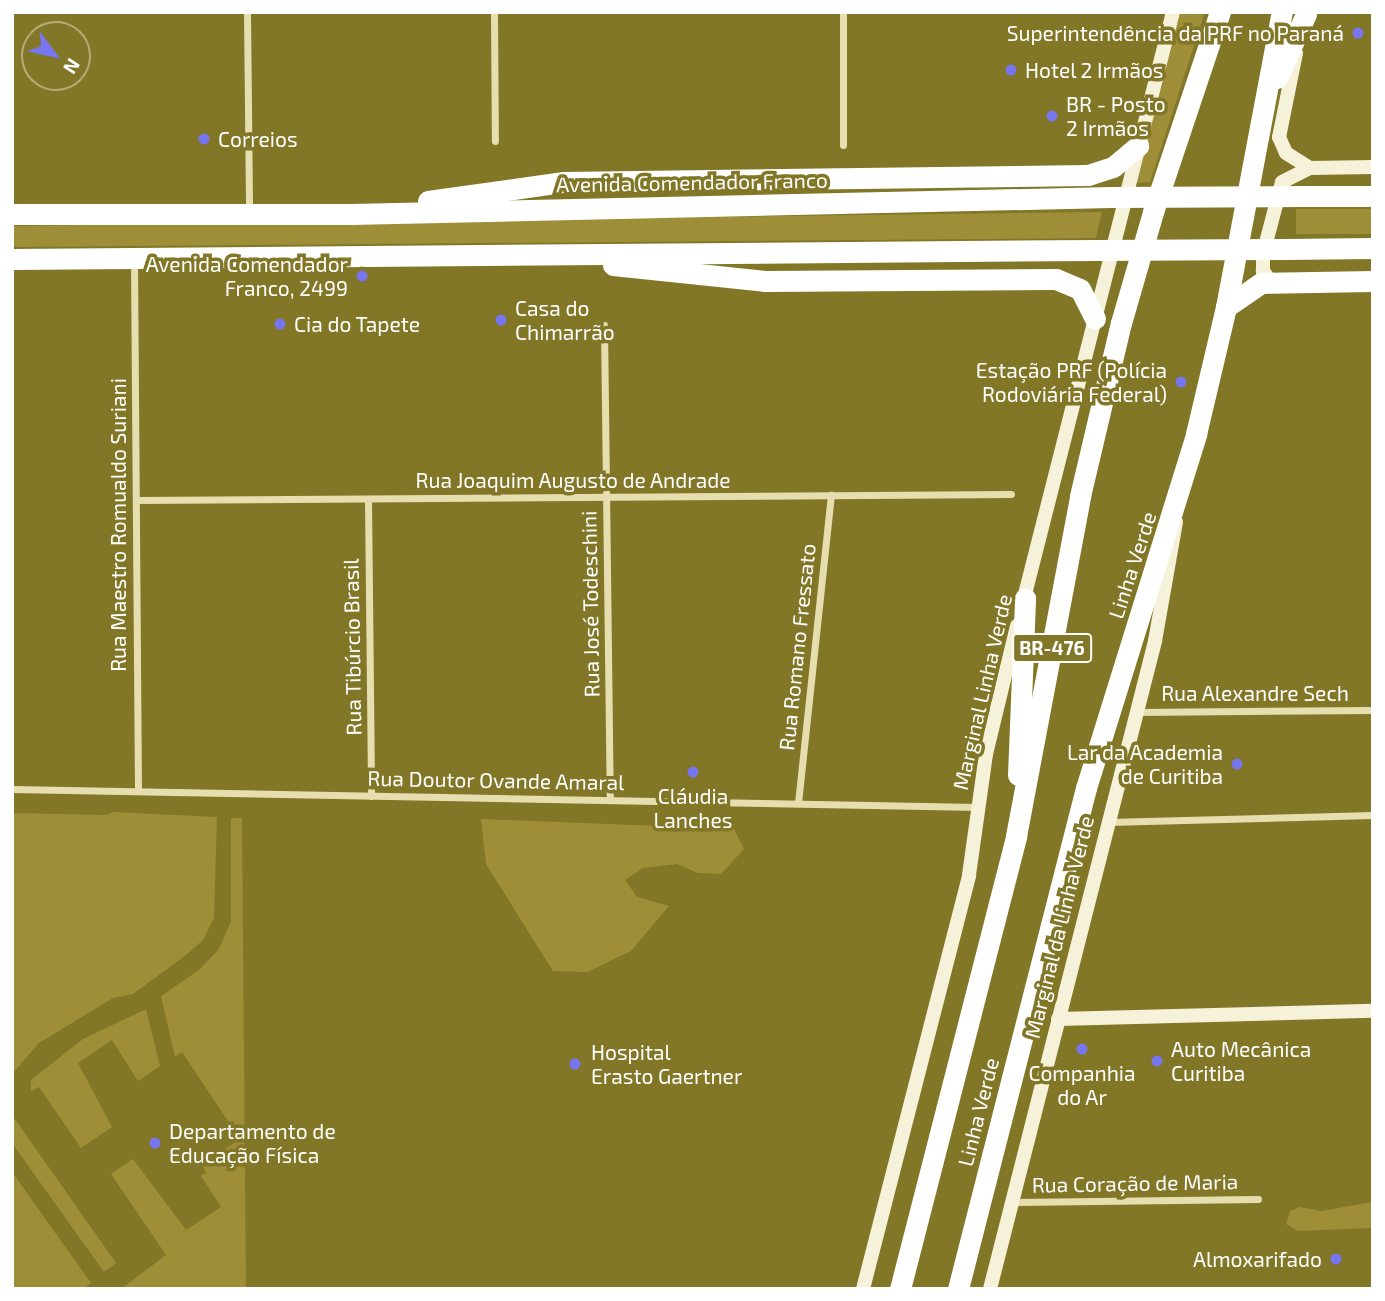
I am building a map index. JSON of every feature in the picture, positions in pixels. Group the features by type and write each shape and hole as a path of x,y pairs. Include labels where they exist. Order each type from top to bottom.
{"highway":[{"name":"Linha Verde","path":"900,1289 1016,836 1074,525 1121,324 1153,212 1220,12"},
{"name":"Linha Verde","path":"958,1289 1086,788 1180,493 1226,307 1282,12"},
{"path":"1262,112 1306,13"},
{"path":"350,214 564,182 1088,175 1113,167 1138,146"},
{"name":"Avenida Comendador Franco","path":"12,214 350,214 1111,197 1373,195"},
{"path":"12,259 1373,248"},
{"path":"538,254 754,281 1056,279 1080,289 1095,318"},
{"path":"1226,307 1250,288 1271,282 1373,281"},
{"path":"1016,836 1025,598"}],"main road":[{"name":"Marginal Linha Verde","path":"863,1289 970,876 990,733 1173,12"},
{"path":"1306,13 1279,136 1286,153 1310,168"},
{"path":"1271,282 1262,264 1273,201 1286,177 1310,168 1373,167"},
{"name":"Marginal da Linha Verde","path":"990,1289 1164,607 1180,493"},
{"path":"1058,1019 1373,1011"}],"street":[{"path":"247,12 248,214"},
{"path":"494,12 495,141"},
{"path":"843,12 843,145"},
{"name":"Rua Maestro Romualdo Suriani","path":"134,258 138,791"},
{"name":"Rua José Todeschini","path":"604,324 610,800"},
{"name":"Rua Joaquim Augusto de Andrade","path":"136,500 1012,494"},
{"name":"Rua Romano Fressato","path":"798,803 831,495"},
{"name":"Rua Tibúrcio Brasil","path":"368,499 371,796"},
{"name":"Rua Alexandre Sech","path":"1137,712 1373,710"},
{"name":"Rua Doutor Ovande Amaral","path":"12,789 978,807"},
{"path":"1108,821 1373,815"},
{"name":"Rua Coração de Maria","path":"1011,1202 1258,1199"}],"shaded area":[{"path":"1179,12 1205,12 1150,182 1135,183"},
{"path":"1296,209 1373,209 1373,234 1296,234"},
{"path":"1102,212 1096,238 12,247 12,226"},
{"path":"114,812 217,817 214,918 203,940 186,955 133,994 113,998 39,1043 12,1074 12,813 107,815"},
{"path":"231,818 242,818 246,1289 121,1289 166,1255 111,1174 133,1159 186,1230 221,1207 201,1176 206,1173 202,1165 240,1139 182,1052 175,1057 161,996 199,970 219,949 231,921"},
{"path":"481,819 734,829 744,849 721,874 698,873 677,864 643,868 625,880 637,897 669,906 631,951 587,972 553,971 486,864"},
{"path":"146,1009 160,1066 138,1081 112,1040 78,1063 112,1127 81,1148 39,1087 31,1091 31,1080 83,1039"},
{"path":"12,1115 116,1263 104,1272 12,1143"},
{"path":"12,1172 91,1283 83,1289 12,1289"},
{"path":"1373,1202 1373,1228 1298,1231 1286,1224 1290,1211 1300,1207 1321,1211"}],"place":[{"name":"Superintendência da PRF no Paraná","path":"1358,33"},
{"name":"Hotel 2 Irmãos","path":"1011,70"},
{"name":"BR - Posto 2 Irmãos","path":"1052,116"},
{"name":"Correios","path":"204,139"},
{"name":"Avenida Comendador Franco, 2499","path":"362,276"},
{"name":"Casa do Chimarrão","path":"501,320"},
{"name":"Cia do Tapete","path":"280,324"},
{"name":"Estação PRF (Polícia Rodoviária Federal)","path":"1181,382"},
{"name":"Lar da Academia de Curitiba","path":"1237,764"},
{"name":"Cláudia Lanches","path":"693,772"},
{"name":"Companhia do Ar","path":"1082,1049"},
{"name":"Auto Mecânica Curitiba","path":"1157,1061"},
{"name":"Hospital Erasto Gaertner","path":"575,1064"},
{"name":"Departamento de Educação Física","path":"155,1143"},
{"name":"Almoxarifado","path":"1336,1259"}]}
